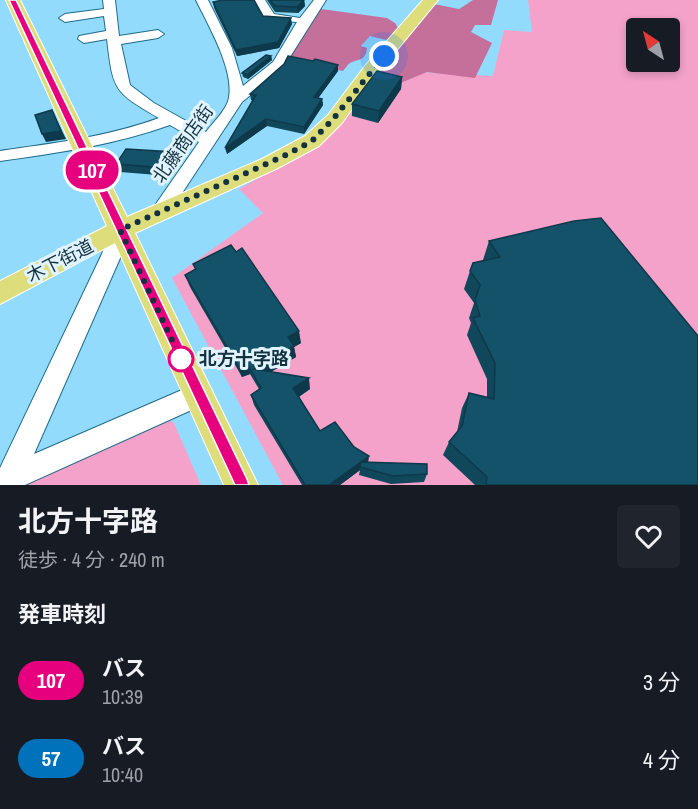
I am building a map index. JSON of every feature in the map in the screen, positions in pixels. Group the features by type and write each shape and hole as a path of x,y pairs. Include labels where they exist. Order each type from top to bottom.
{"main road":[{"path":"13,0 241,485"},
{"name":"木下街道","path":"0,293 120,230 279,159 312,141 334,118 431,0"}],"street":[{"path":"260,0 270,17 306,20"},
{"name":"北藤商店街","path":"160,211 237,99 278,66 320,0"},
{"name":"北藤商店街","path":"207,2 231,63 237,85 237,99"},
{"path":"65,18 109,6 118,70 123,87 136,99 209,141"},
{"path":"84,39 158,34"},
{"path":"0,156 81,145 130,134 172,119"},
{"path":"5,482 111,256 120,230"},
{"path":"5,482 198,395"}],"shaded area":[{"path":"473,0 498,0 491,25 475,25 471,32 492,43 475,78 427,72 398,84 369,79 434,4 459,9"},
{"path":"528,0 698,0 698,485 283,485 172,278 263,213 239,189 326,140 384,70 493,76 504,30 532,32"},
{"path":"321,9 387,18 398,28 393,37 386,40 370,36 361,46 367,48 365,55 349,63 343,71 285,60"},
{"path":"167,419 174,423 201,485 22,485"}],"building":[{"path":"254,0 263,16 291,18 278,42 236,50 213,2"},
{"path":"270,0 304,0 297,7 275,6"},
{"path":"266,55 271,56 247,75 242,73"},
{"path":"288,56 313,61 315,59 338,65 314,97 322,99 304,127 266,119 225,148 256,95 250,94 284,64"},
{"path":"377,71 402,77 379,111 352,104"},
{"path":"52,110 61,131 42,134 35,115"},
{"path":"126,149 175,152 167,168 116,164"},
{"path":"601,218 698,336 698,485 486,485 487,477 449,442 462,426 469,393 494,399 495,363 473,318 480,316 475,300 480,285 470,271 473,263 500,257 489,241 574,221"},
{"path":"231,245 236,252 242,248 299,331 288,337 294,346 254,369 309,378 293,388 320,431 335,422 354,447 369,456 329,485 305,485 251,395 261,388 246,362 238,366 185,275 196,269 193,264"},
{"path":"361,462 427,464 427,474 393,476 360,467"}],"bus line":[{"name":"107","path":"13,0 241,485"}],"place":[{"name":"北方十字路","path":"181,359"}],"route":[{"path":"181,359 120,230 284,156 312,141 320,135 384,56"}]}
